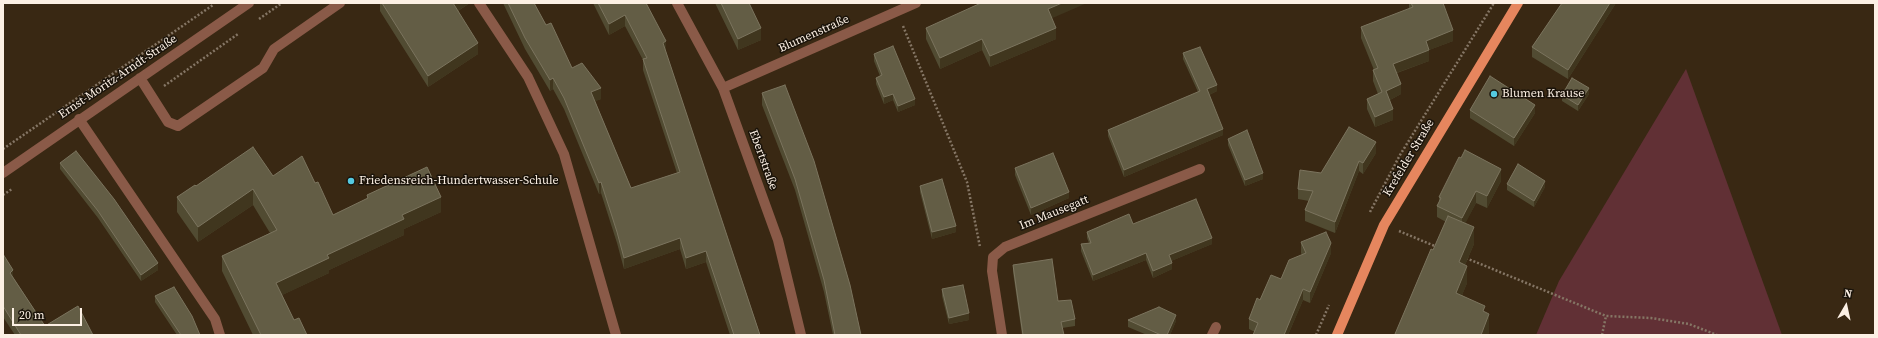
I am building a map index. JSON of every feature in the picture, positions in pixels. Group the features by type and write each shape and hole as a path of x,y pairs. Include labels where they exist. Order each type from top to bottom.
{"main road":[{"name":"Krefelder Straße","path":"1337,335 1384,225 1518,3"}],"street":[{"name":"Ernst-Moritz-Arndt-Straße","path":"3,173 140,78 237,6 249,3"},
{"path":"140,78 168,122 178,126 263,68 274,49 340,3"},
{"path":"479,3 528,77 564,154 616,335"},
{"name":"Ebertstraße","path":"677,3 723,88 778,240 801,335"},
{"name":"Blumenstraße","path":"723,88 916,3"},
{"path":"79,119 215,319 220,335"},
{"name":"Im Mausegatt","path":"993,257 1005,247 1200,169"},
{"path":"993,257 992,271 1002,335"}],"path":[{"path":"3,149 217,3"},
{"path":"898,12 967,182 980,249 993,257"},
{"path":"1384,225 1441,248"},
{"path":"1463,257 1606,316 1651,318 1689,324 1717,335"},
{"path":"1602,335 1606,316"}],"shaded area":[{"path":"1686,69 1782,335 1536,335 1559,281"}],"building":[{"path":"382,3 453,3 478,43 428,76"},
{"path":"508,3 534,3 546,25 551,23 572,68 582,63 601,88 591,92 631,188 680,172 643,59 647,58 625,15 609,24 598,3 646,3 666,41 663,43 760,335 734,335 706,251 686,258 680,238 624,258 601,182 599,183 564,98 553,78 550,80 525,38"},
{"path":"721,3 749,3 761,28 738,39"},
{"path":"981,3 1062,3 1048,9 1056,28 990,56 982,39 940,58 926,28"},
{"path":"1411,3 1443,3 1453,30 1426,41 1429,50 1393,64 1401,84 1386,91 1393,109 1375,117 1367,99 1382,92 1373,70 1378,68 1361,27 1413,7"},
{"path":"1562,3 1610,3 1568,70 1532,47"},
{"path":"893,46 915,99 898,106 893,94 884,97 876,78 882,75 874,54"},
{"path":"1200,47 1217,85 1207,89 1223,129 1124,170 1108,130 1200,91 1183,53"},
{"path":"1490,76 1535,105 1514,138 1470,110"},
{"path":"1572,78 1589,88 1578,105 1562,95"},
{"path":"785,85 814,161 850,285 861,335 835,335 824,280 795,179 762,93"},
{"path":"1349,127 1376,142 1363,163 1359,161 1335,222 1305,210 1313,191 1298,189 1300,170 1321,173"},
{"path":"1247,130 1263,173 1245,180 1228,139"},
{"path":"253,147 273,176 302,156 315,183 318,182 333,215 368,198 367,195 427,167 441,197 402,215 404,219 327,255 329,258 276,283 294,320 299,318 307,335 261,335 222,256 277,230 253,189 198,227 177,197 195,185 196,186"},
{"path":"1465,150 1501,169 1487,196 1476,191 1462,218 1437,206 1441,198 1439,197 1459,157 1461,158"},
{"path":"76,151 114,199 158,263 141,275 98,211 60,163"},
{"path":"1053,153 1069,192 1031,208 1015,168"},
{"path":"1518,164 1545,181 1534,201 1507,184"},
{"path":"942,179 956,226 932,232 920,186"},
{"path":"1196,199 1212,238 1169,255 1172,263 1153,271 1146,253 1093,275 1081,244 1091,243 1087,232 1129,214 1133,224"},
{"path":"1448,216 1474,227 1459,262 1467,266 1456,293 1485,306 1483,311 1489,314 1481,335 1395,334 1431,249 1433,250"},
{"path":"1326,232 1331,243 1310,292 1303,289 1284,335 1253,335 1258,323 1249,319 1257,298 1260,300 1271,275 1281,279 1289,260 1306,253 1301,242"},
{"path":"3,254 13,270 10,273 45,326 78,306 93,335 21,335 3,306"},
{"path":"1052,259 1058,301 1071,300 1075,319 1061,322 1064,335 1023,335 1013,265"},
{"path":"963,285 969,313 949,318 942,289"},
{"path":"174,287 192,316 200,335 181,335 155,296"},
{"path":"1159,307 1176,315 1167,335 1161,335 1128,320"}],"place":[{"name":"Blumen Krause","path":"1494,94"},
{"name":"Friedensreich-Hundertwasser-Schule","path":"351,181"}]}
